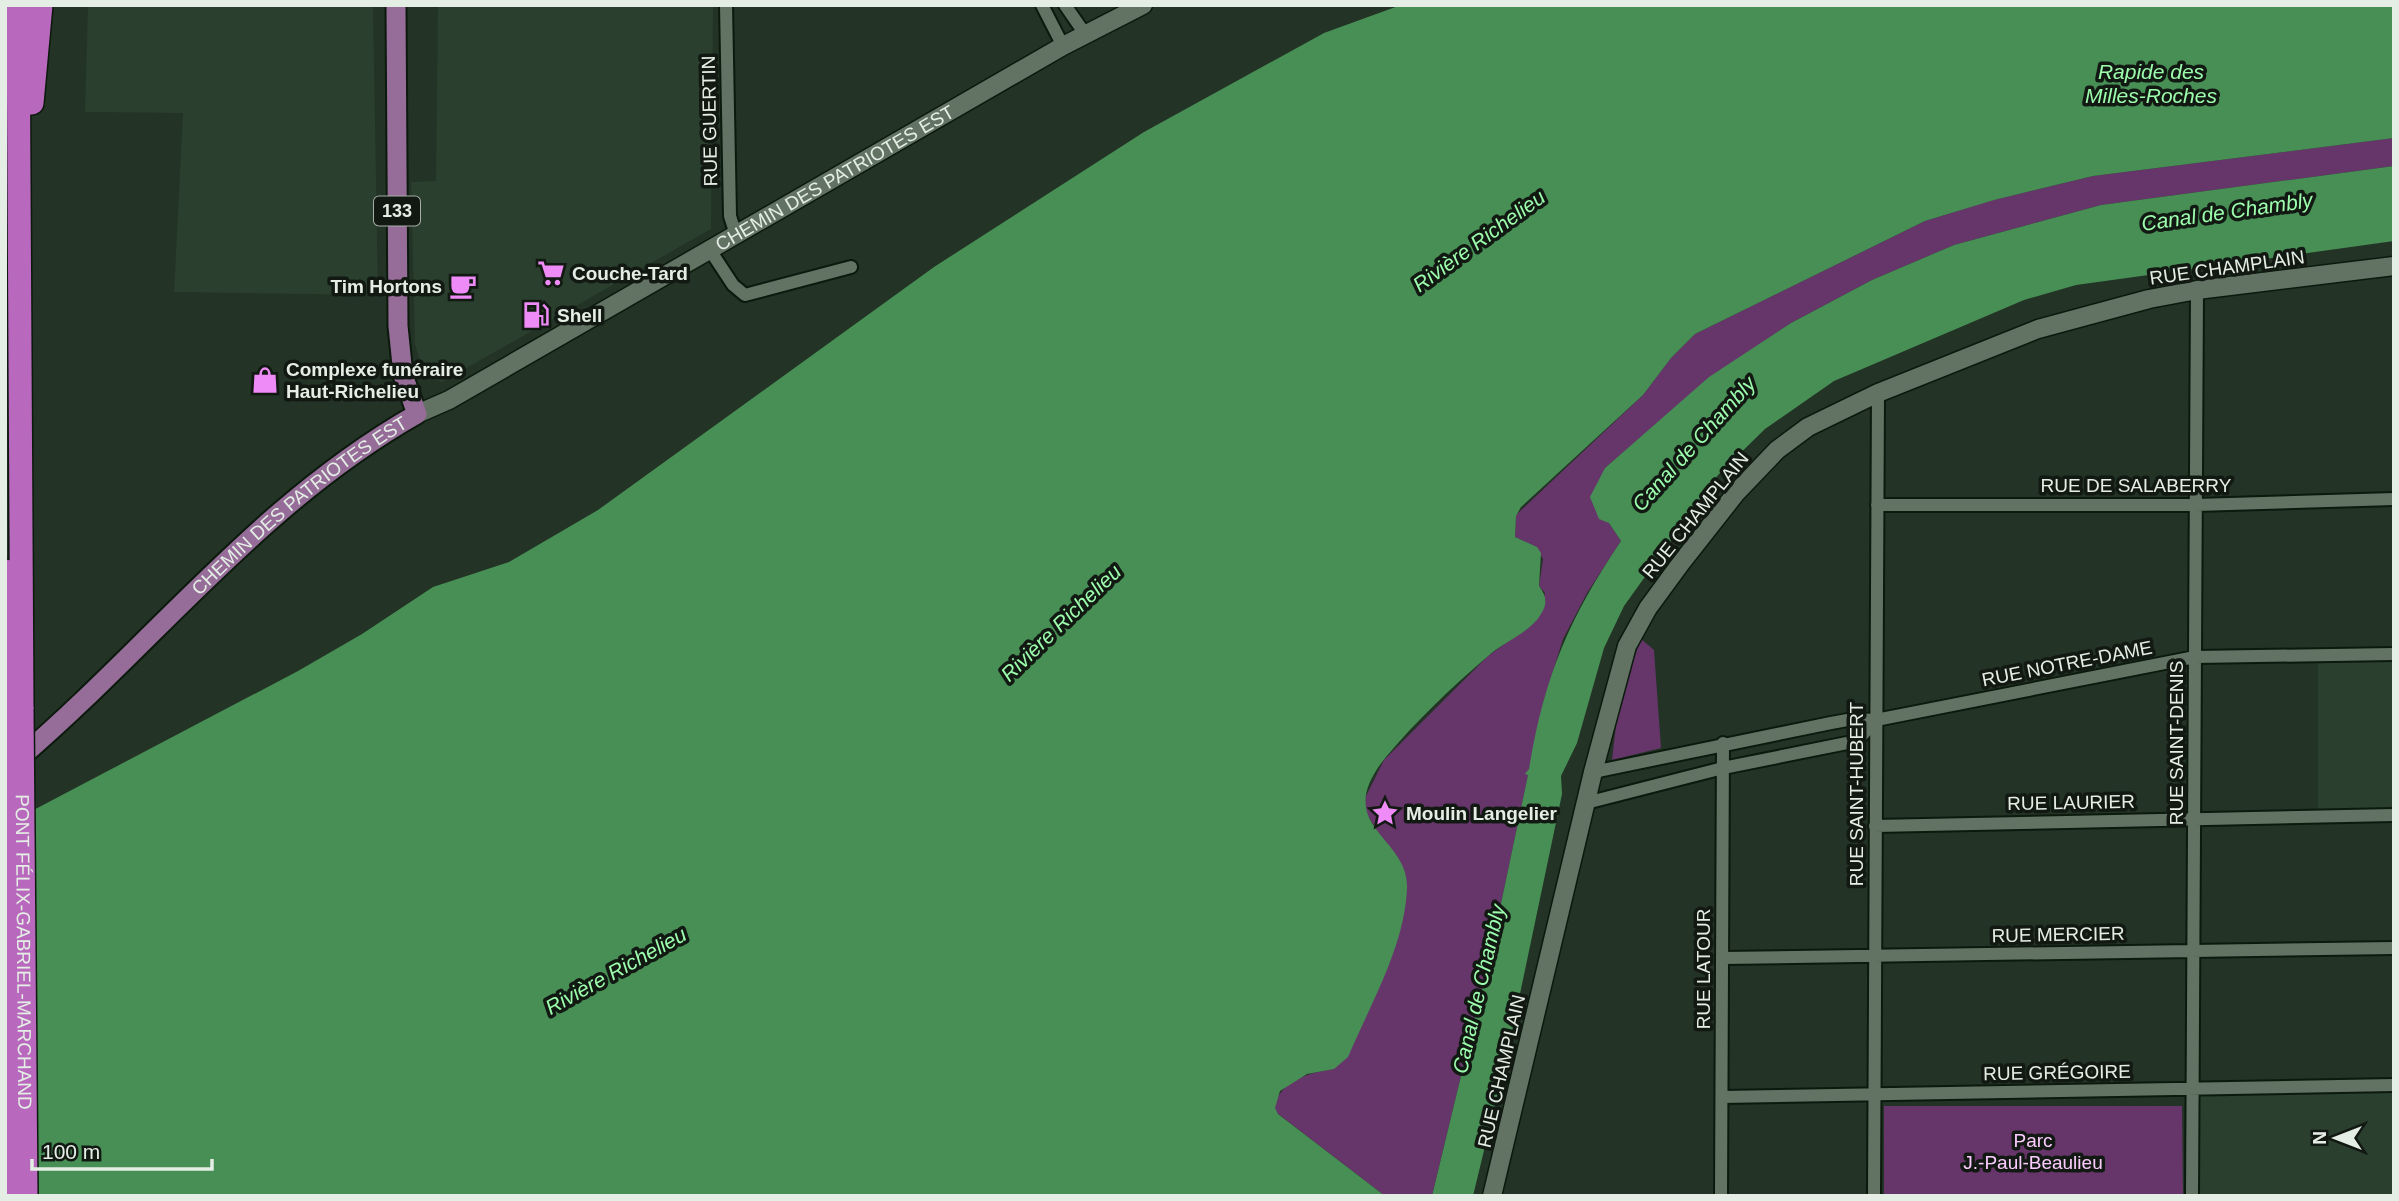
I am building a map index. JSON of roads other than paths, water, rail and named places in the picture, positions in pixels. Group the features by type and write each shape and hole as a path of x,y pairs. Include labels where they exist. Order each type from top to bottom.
{"highway":[{"path":"14,709 20,221 19,5"},
{"path":"20,221 41,5"},
{"path":"5,570 14,709"},
{"name":"PONT FÉLIX-GABRIEL-MARCHAND","path":"9,1196 14,709"},
{"name":"PONT FÉLIX-GABRIEL-MARCHAND","path":"14,709 26,1196"}],"main road":[{"name":"133","path":"396,5 398,327 404,375 416,414"},
{"name":"CHEMIN DES PATRIOTES EST","path":"5,770 296,495 354,452 416,414"}],"street":[{"name":"RUE GUERTIN","path":"726,5 730,216 736,235"},
{"path":"1042,5 1063,46"},
{"path":"1065,5 1085,34"},
{"name":"CHEMIN DES PATRIOTES EST","path":"416,414 449,400 1063,46 1143,5"},
{"path":"710,250 733,285 745,295 851,267"},
{"name":"RUE CHAMPLAIN","path":"1492,1196 1593,772 1628,646 1648,608 1681,563 1736,493 1777,450 1808,427 1878,394 2038,329 2149,299 2197,290 2394,266"},
{"name":"RUE SAINT-DENIS","path":"2192,1196 2197,290"},
{"name":"RUE SAINT-HUBERT","path":"1874,1196 1878,394"},
{"name":"RUE DE SALABERRY","path":"1877,505 2196,505 2394,499"},
{"name":"RUE NOTRE-DAME","path":"1593,772 1723,743 1853,719 1876,720 2196,657 2394,654"},
{"path":"1586,803 1723,768 1857,741 1876,720"},
{"name":"RUE LATOUR","path":"1721,1196 1723,743"},
{"name":"RUE LAURIER","path":"1875,826 2394,815"},
{"name":"RUE MERCIER","path":"1722,958 2394,948"},
{"name":"RUE GRÉGOIRE","path":"1722,1097 2394,1085"}],"water":[{"path":"1401,5 2394,5 2394,138 2093,176 1994,200 1925,221 1695,334 1671,358 1643,395 1521,507 1516,516 1515,537 1537,547 1541,553 1539,586 1545,607 1530,627 1493,652 1434,705 1386,757 1371,781 1366,800 1368,815 1397,855 1404,870 1407,888 1400,932 1385,975 1348,1057 1334,1069 1307,1074 1280,1091 1275,1108 1278,1114 1385,1196 5,1196 5,825 298,671 362,634 433,587 509,562 598,510 934,267 1144,132 1324,33"},
{"name":"Canal de Chambly","path":"2394,166 2394,241 2076,285 2024,300 1834,381 1765,429 1718,475 1624,606 1604,648 1577,743 1561,776 1562,794 1508,1051 1473,1196 1432,1196 1490,956 1528,775 1525,774 1529,769 1542,705 1573,623 1621,541 1609,523 1599,519 1590,497 1605,468 1709,377 1791,323 1872,280 1954,245 2101,205"}],"place":[{"name":"Couche-Tard","path":"551,273"},
{"name":"Tim Hortons","path":"463,286"},
{"name":"Shell","path":"536,315"},
{"name":"Complexe funéraire Haut-Richelieu","path":"265,380"},
{"name":"Moulin Langelier","path":"1385,813"}],"water label":[{"name":"Rapide des Milles-Roches","path":"2151,84"},
{"name":"Rivière Richelieu","path":"1479,241"},
{"name":"Rivière Richelieu","path":"1061,623"},
{"name":"Rivière Richelieu","path":"616,971"}],"park label":[{"name":"Parc J.-Paul-Beaulieu","path":"2033,1151"}]}
